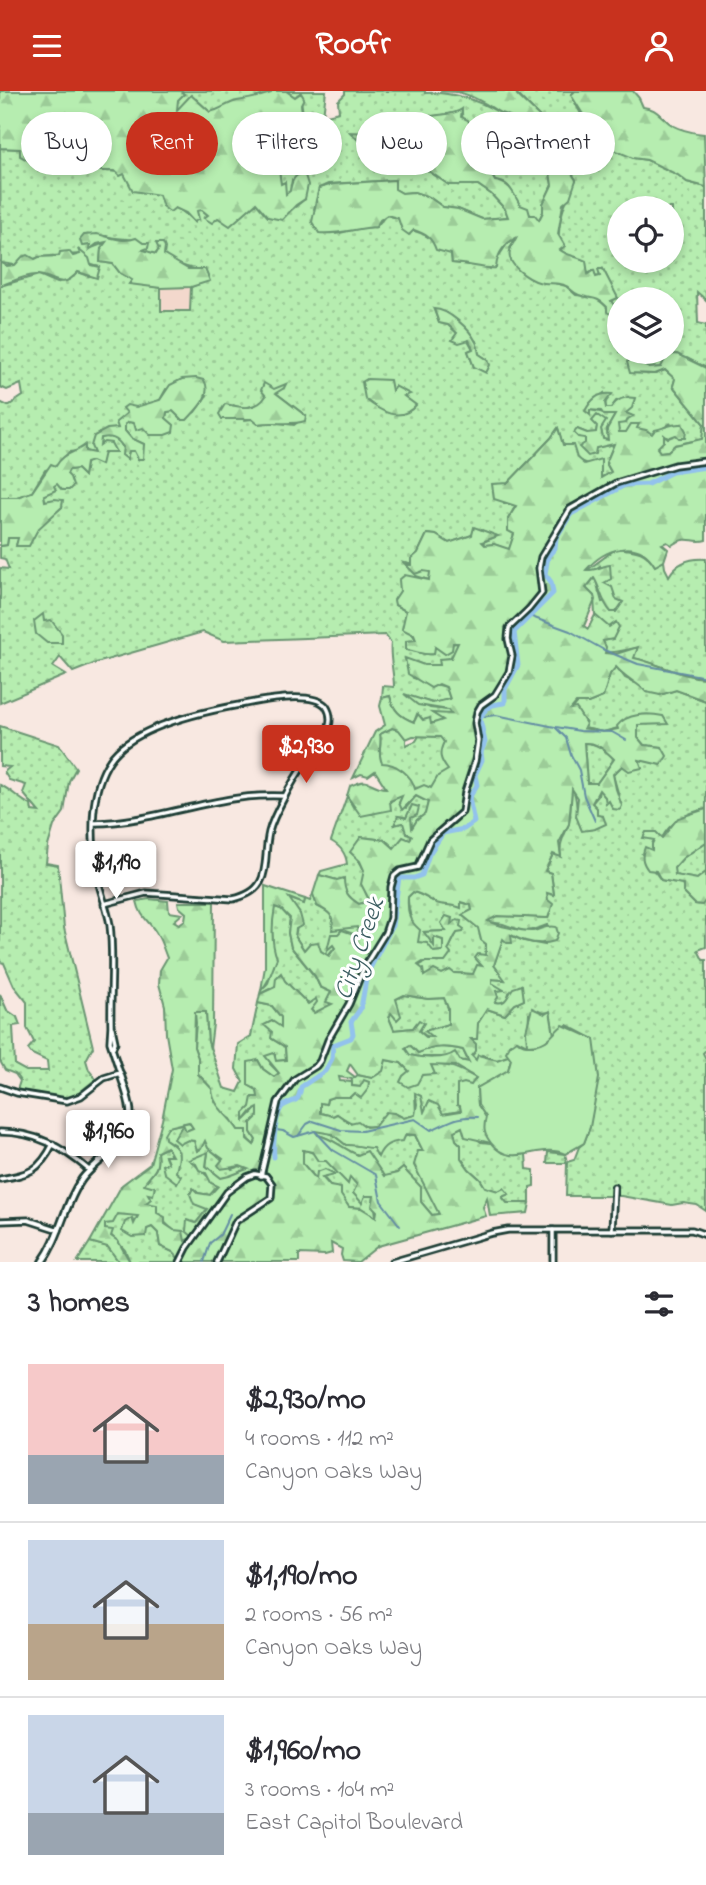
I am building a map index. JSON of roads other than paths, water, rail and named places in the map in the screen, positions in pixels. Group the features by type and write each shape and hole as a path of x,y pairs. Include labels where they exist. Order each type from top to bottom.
{"street":[{"path":"261,1175 278,1102 291,1083 320,1061 328,1039 349,1004 364,967 385,933 391,914 392,879 398,872 418,867 430,839 457,819 462,812 475,761 478,739 475,723 477,712 481,705 495,695 509,671 512,656 508,639 509,628 542,593 539,563 548,541 570,509 602,490 669,467 706,461"},
{"path":"42,1262 60,1230 72,1195 89,1170 121,1141 129,1126 130,1109 109,1035 110,933 95,867 94,824 102,773 115,753 136,738 168,724 247,703 309,698 319,700 327,707 330,716 329,728 285,796 270,830 265,874 252,892 233,899 146,893 104,904"},
{"path":"94,824 138,820 228,798 285,796"},
{"path":"0,1087 63,1102 77,1098 98,1081 120,1073"},
{"path":"0,1132 27,1135 53,1144 89,1170"},
{"path":"0,1179 33,1170 43,1161 53,1144"},
{"path":"180,1262 222,1196 247,1177 261,1175 271,1182 271,1198 236,1221 217,1262"},
{"path":"612,1230 614,1187"},
{"path":"0,1221 28,1220 60,1230"},
{"path":"553,1230 553,1262"},
{"path":"392,1262 497,1231 692,1230 706,1235"}],"waterway":[{"name":"City Creek","path":"274,1157 275,1130 280,1110 297,1099 301,1087 325,1071 332,1059 333,1045 351,1038 353,1034 351,1022 361,1008 367,974 392,926 399,878 422,875 429,854 443,833 464,829 474,822 469,798 477,785 475,775 482,760 481,752 485,742 480,719 490,707 505,703 505,689 518,665 514,632 553,593 551,582 545,574 548,556 555,548 556,538 571,514 625,485 648,484 672,472 706,467"},
{"path":"529,616 570,631 604,650 638,664 706,677"},
{"path":"481,717 496,715 555,727 566,738 579,770 584,796 595,821"},
{"path":"556,727 612,732 626,740"},
{"path":"298,1136 307,1124 313,1121 341,1130 362,1131 415,1119 431,1130 459,1118 478,1117"},
{"path":"276,1130 294,1137 315,1131 333,1150 376,1175 381,1201 400,1226"},
{"name":"City Creek","path":"204,1262 210,1243 220,1235 230,1214"}]}
